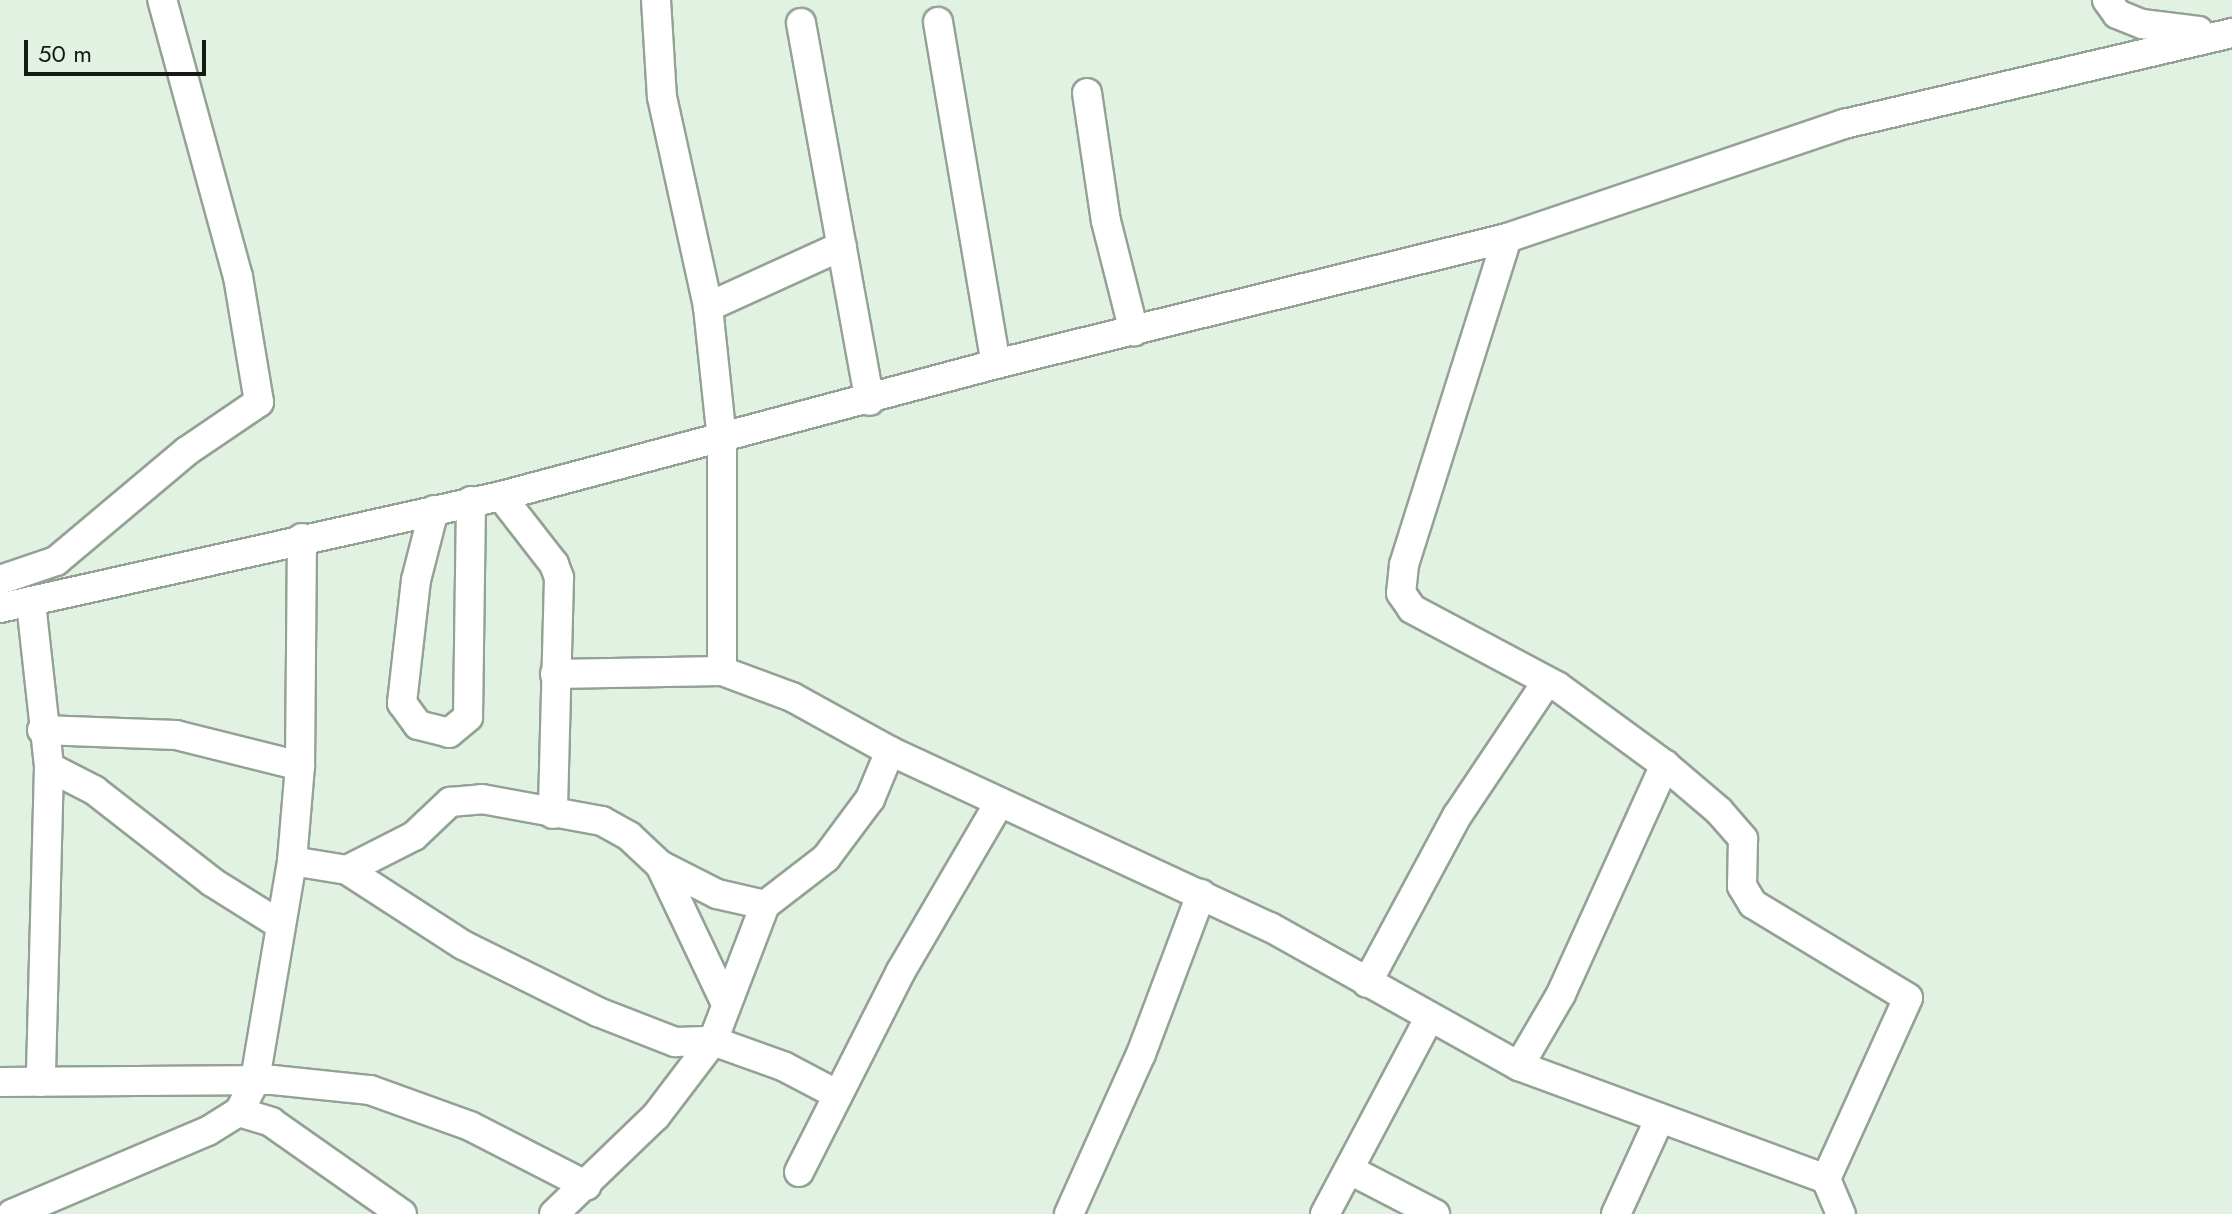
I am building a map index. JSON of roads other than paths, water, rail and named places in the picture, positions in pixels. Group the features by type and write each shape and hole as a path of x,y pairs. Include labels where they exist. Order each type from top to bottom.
{"street":[{"path":"0,580 56,561 187,451 259,402 238,277 162,0"},
{"path":"656,0 662,97 708,307 722,440 722,671"},
{"path":"2107,0 2117,14 2164,31 2232,30"},
{"path":"938,22 996,364"},
{"path":"801,23 870,401"},
{"path":"0,608 302,538 501,496 870,401 996,364 1507,238 1844,124 2232,30"},
{"path":"1087,93 1106,221 1134,332"},
{"path":"1507,238 1404,565 1401,593 1412,609 1550,685 1665,765 1719,811 1743,839 1742,886 1753,904 1908,998 1826,1179"},
{"path":"708,307 842,246"},
{"path":"501,496 557,570 553,814"},
{"path":"434,510 416,580 402,703 418,725 449,733 468,717 471,501"},
{"path":"12,1214 52,1205 239,1112 255,1080 292,861 300,766 302,538"},
{"path":"31,603 42,730 49,767 41,1082"},
{"path":"555,674 722,671 792,697 890,751 1201,894 1519,1066 1826,1179 1841,1214"},
{"path":"1367,983 1457,816 1542,689 1550,685"},
{"path":"42,730 176,735 300,766"},
{"path":"554,1214 587,1186 656,1116 713,1041 765,905 826,858 865,806 890,751"},
{"path":"1519,1066 1572,972 1665,765"},
{"path":"49,767 94,790 212,882 279,924"},
{"path":"347,870 414,836 450,802 482,799 602,821 629,836 660,865 717,894 765,905"},
{"path":"799,1172 901,971 999,803"},
{"path":"292,861 347,870 463,945 598,1012 675,1042 713,1041 783,1066 838,1095"},
{"path":"660,865 726,1004"},
{"path":"1069,1214 1141,1054 1201,894"},
{"path":"1325,1214 1429,1018"},
{"path":"0,1082 255,1080 329,1084 406,1100 470,1126 587,1186"},
{"path":"239,1112 283,1130 402,1214"},
{"path":"1616,1214 1659,1120"},
{"path":"1350,1170 1435,1214"}]}
